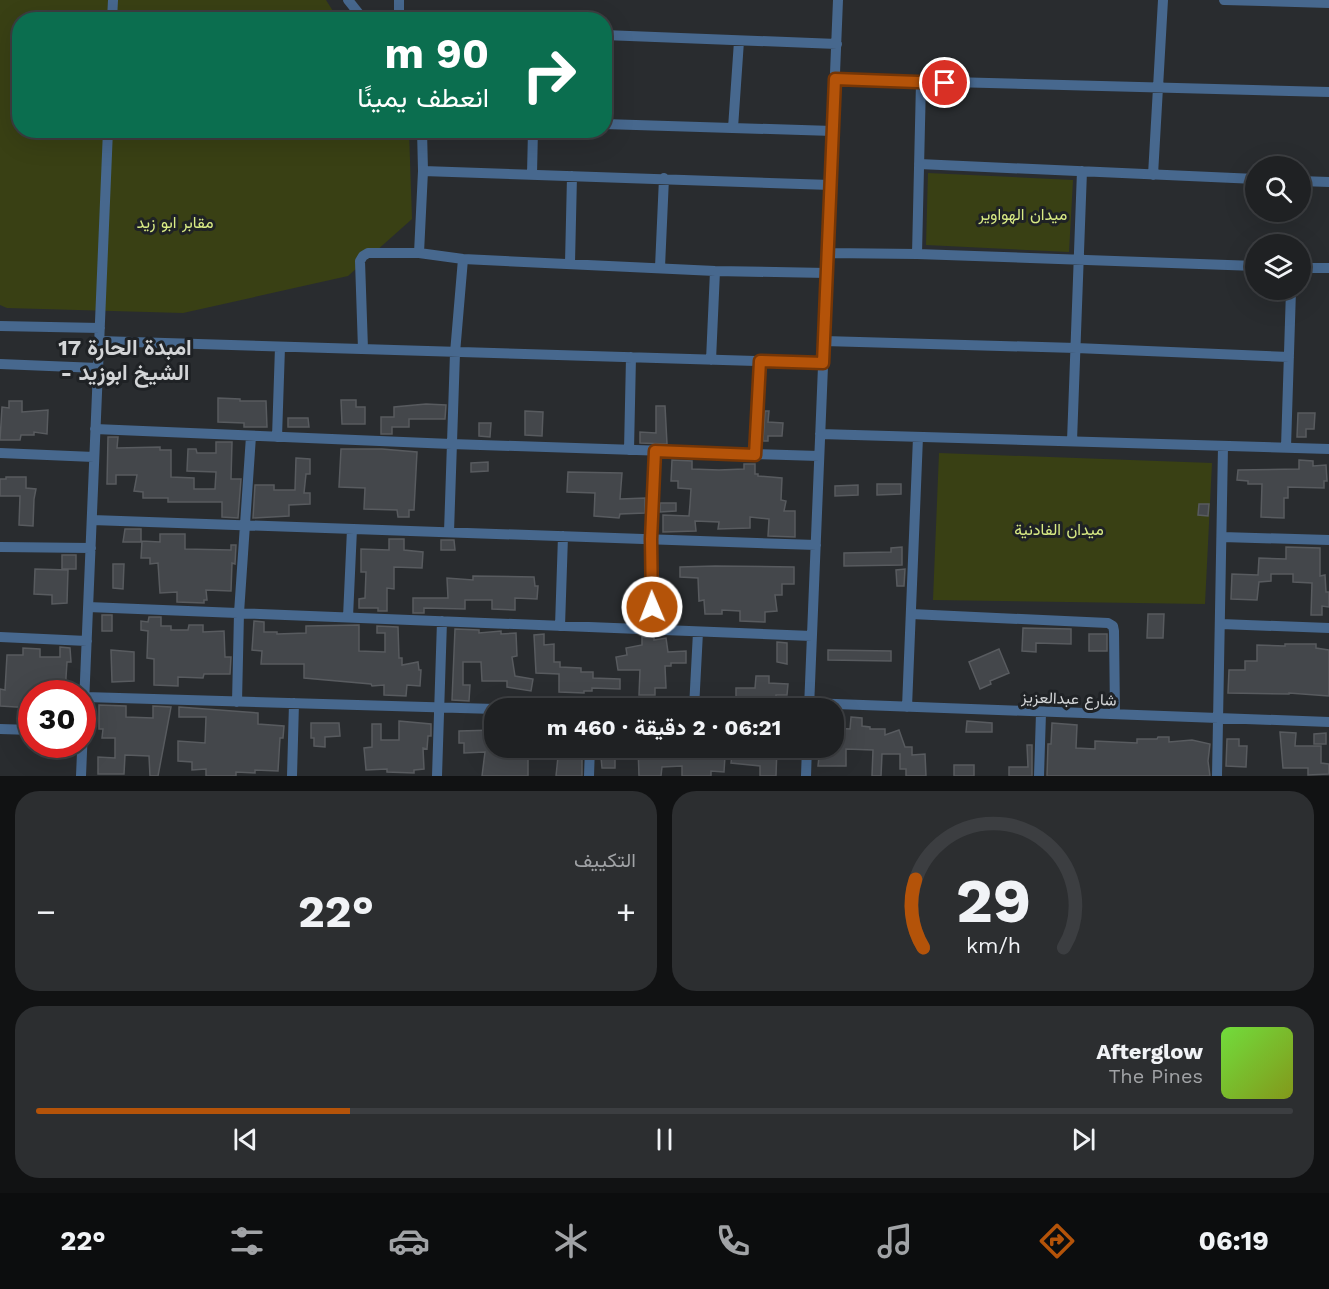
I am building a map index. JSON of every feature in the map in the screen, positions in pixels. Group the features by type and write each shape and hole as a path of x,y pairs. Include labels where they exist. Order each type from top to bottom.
{"street":[{"path":"348,0 358,12"},
{"path":"809,698 838,0"},
{"path":"1153,175 1163,0"},
{"path":"1224,0 1329,3"},
{"path":"612,35 837,44"},
{"path":"733,128 739,41"},
{"path":"835,79 1329,92"},
{"path":"917,254 921,82"},
{"path":"612,124 833,131"},
{"path":"86,680 108,138"},
{"path":"419,253 422,138"},
{"path":"532,174 533,138"},
{"path":"919,164 1245,179"},
{"path":"423,171 831,185"},
{"path":"1072,441 1082,171"},
{"path":"570,263 572,176"},
{"path":"660,267 664,178"},
{"path":"1311,181 1329,182"},
{"path":"363,350 360,261 368,253 419,253 463,260 716,271 827,273"},
{"path":"828,253 1245,266"},
{"path":"449,532 455,353 463,260"},
{"path":"1311,268 1329,268"},
{"path":"711,360 716,271"},
{"path":"1286,447 1291,300"},
{"path":"0,327 100,328"},
{"path":"99,341 823,363"},
{"path":"824,341 1289,357"},
{"path":"277,436 280,347"},
{"path":"629,450 631,357"},
{"path":"755,455 760,361"},
{"path":"0,364 98,368"},
{"path":"96,429 819,456"},
{"path":"820,434 1329,449"},
{"path":"237,702 239,613 251,436"},
{"path":"907,707 918,437"},
{"path":"1217,776 1223,446"},
{"path":"652,629 651,539 655,451"},
{"path":"0,453 94,457"},
{"path":"92,520 816,545"},
{"path":"348,617 352,529"},
{"path":"560,626 563,536"},
{"path":"1222,537 1329,540"},
{"path":"0,547 91,548"},
{"path":"88,608 812,636"},
{"path":"910,614 1108,622 1113,626 1114,631 1115,714"},
{"path":"437,776 442,621"},
{"path":"1221,624 1329,628"},
{"path":"695,698 698,632"},
{"path":"0,637 87,641"},
{"path":"96,697 484,709"},
{"path":"292,776 294,703"},
{"name":"شارع عبدالعزيز","path":"844,706 1329,722"},
{"path":"1039,776 1041,712"},
{"path":"0,729 18,730"},
{"path":"81,776 82,758"},
{"path":"589,776 590,758"},
{"path":"806,776 807,758"}],"green space":[{"name":"مقابر ابو زيد","path":"0,0 326,0 334,12 12,12 12,138 409,138 412,219 348,276 183,313 7,308 0,305"},
{"name":"ميدان الهواوير","path":"928,173 1073,180 1069,252 926,245"},
{"name":"ميدان الفادنية","path":"939,453 1212,463 1205,604 933,600"}],"building":[{"path":"218,398 266,401 267,427 244,427 244,423 218,422"},
{"path":"341,400 356,400 356,407 365,407 365,424 342,424"},
{"path":"9,401 22,401 22,412 48,410 47,434 34,432 34,435 21,435 20,440 0,440 2,407 9,408"},
{"path":"446,405 445,419 409,419 409,427 392,427 392,434 381,434 381,417 394,417 394,407"},
{"path":"656,406 665,406 667,444 640,443 640,432 656,433"},
{"path":"525,411 543,412 542,436 525,435"},
{"path":"765,411 769,411 768,422 783,423 782,436 768,436 768,441 763,441"},
{"path":"1298,413 1315,413 1314,429 1306,429 1306,437 1297,437"},
{"path":"288,418 308,418 309,427 288,427"},
{"path":"479,423 491,423 490,437 479,436"},
{"path":"108,437 118,437 117,448 160,447 160,450 171,450 171,477 194,478 194,489 215,489 216,472 187,471 188,449 196,449 197,453 216,453 216,442 232,442 231,479 241,479 238,518 222,517 222,502 168,502 168,498 143,498 143,492 134,491 137,475 116,475 116,484 107,484"},
{"path":"341,449 417,452 414,510 409,510 409,517 398,517 397,510 364,509 365,488 339,487"},
{"path":"296,458 310,459 310,474 306,474 304,493 310,493 310,504 289,505 289,516 253,518 255,485 274,485 274,490 295,490"},
{"path":"672,460 692,461 692,469 744,469 744,464 755,464 755,474 758,476 782,478 781,500 786,501 784,511 795,511 795,537 768,536 769,519 750,517 750,528 718,529 719,522 695,521 696,531 663,532 663,515 689,516 691,489 678,488 678,481 671,481"},
{"path":"1299,460 1313,461 1313,466 1326,465 1327,481 1324,481 1324,488 1288,487 1288,498 1284,498 1284,518 1261,517 1262,484 1248,484 1248,481 1237,480 1238,470 1299,469"},
{"path":"488,462 488,471 471,472 471,463"},
{"path":"568,472 622,473 620,499 645,498 645,513 620,514 619,518 594,516 595,493 567,492"},
{"path":"6,477 26,477 26,488 36,489 33,526 19,525 20,496 0,496 0,479 6,479"},
{"path":"877,484 901,484 901,494 877,495"},
{"path":"858,485 858,495 835,496 835,486"},
{"path":"660,503 676,503 676,511 660,512"},
{"path":"1199,504 1209,504 1208,516 1198,515"},
{"path":"125,529 141,529 141,542 123,542"},
{"path":"160,534 185,534 185,549 231,550 231,545 236,545 235,564 232,563 231,591 206,590 207,600 204,600 204,603 177,602 177,592 160,593 158,563 150,564 150,558 141,558 142,541 160,542"},
{"path":"389,539 404,539 404,550 423,552 422,568 394,567 394,589 387,588 387,611 378,611 378,608 359,608 359,599 365,598 366,572 361,572 361,549 389,550"},
{"path":"441,540 454,540 455,550 441,550"},
{"path":"902,547 902,565 844,566 844,553 891,552 891,548"},
{"path":"1286,547 1320,548 1320,576 1325,575 1326,592 1329,592 1329,607 1322,606 1322,615 1311,615 1312,583 1293,582 1293,574 1271,574 1271,581 1259,582 1257,600 1231,599 1232,574 1258,575 1259,558 1286,559"},
{"path":"62,555 76,555 76,569 62,569"},
{"path":"113,564 124,564 123,589 113,588"},
{"path":"680,567 794,567 794,584 782,584 782,595 775,595 777,611 765,612 765,622 740,621 740,611 722,610 722,614 705,614 704,600 699,601 698,578 680,577"},
{"path":"35,569 68,570 67,603 52,604 52,595 34,594"},
{"path":"905,569 904,586 897,586 896,570"},
{"path":"473,576 534,577 535,586 538,586 537,599 515,598 515,610 492,609 492,600 465,600 465,609 424,608 424,613 413,613 413,598 448,598 447,578 473,580"},
{"path":"1148,614 1164,614 1163,638 1147,638"},
{"path":"102,615 112,615 112,631 102,631"},
{"path":"149,617 161,617 161,626 171,626 171,630 188,630 189,625 203,625 203,632 224,631 225,657 231,657 230,674 204,674 203,678 178,677 178,686 154,685 154,659 147,658 148,631 141,630 141,621 148,622"},
{"path":"254,621 264,622 264,632 277,632 277,634 306,633 306,626 359,625 359,651 385,652 385,633 377,633 377,626 398,627 399,658 402,658 402,665 418,662 419,670 421,670 420,686 407,685 406,696 384,695 384,685 372,686 371,684 304,678 304,664 261,664 262,651 252,650"},
{"path":"1023,628 1071,629 1071,644 1036,643 1036,652 1022,651"},
{"path":"455,629 479,630 479,633 501,631 501,634 516,633 517,656 512,657 515,676 533,679 531,691 507,687 507,681 482,681 481,662 463,662 463,685 470,685 469,701 452,700"},
{"path":"544,634 544,645 554,644 554,662 560,662 560,667 581,668 581,672 593,672 593,678 620,679 620,689 592,688 592,691 584,691 584,693 559,692 559,674 536,673 534,635"},
{"path":"1089,634 1107,634 1107,651 1089,651"},
{"path":"642,637 654,637 654,640 666,638 668,652 686,651 686,663 671,663 671,666 665,666 666,688 655,688 655,695 639,695 640,670 618,670 616,657 627,655 626,648 642,645"},
{"path":"777,642 787,643 787,664 777,662"},
{"path":"1285,644 1316,644 1316,648 1329,650 1329,696 1289,693 1228,693 1229,670 1245,670 1245,661 1257,661 1257,645 1285,646"},
{"path":"60,647 70,648 71,662 67,662 66,680 18,680 18,707 0,706 0,689 5,690 7,655 23,655 23,648 40,649 40,657 60,657"},
{"path":"999,649 1009,673 990,681 991,684 980,689 969,662"},
{"path":"111,650 134,652 134,681 112,682"},
{"path":"828,650 891,651 891,661 828,660"},
{"path":"756,676 769,676 769,683 788,684 787,695 776,695 776,698 736,698 736,688 755,688"},
{"path":"99,705 126,706 126,717 153,718 153,706 171,707 158,776 150,776 149,756 125,755 124,774 98,774 98,757 115,758 115,738 102,738 103,729 99,729"},
{"path":"179,707 258,713 258,724 284,726 283,738 280,738 278,771 255,770 255,773 236,772 236,776 206,776 206,769 192,770 192,762 178,761 178,741 205,743 206,717 179,717"},
{"path":"851,717 862,718 862,726 870,727 870,729 885,729 885,735 899,730 905,747 912,747 912,755 925,754 926,776 906,776 906,769 900,769 900,754 882,754 881,776 872,776 873,750 846,749 846,766 818,766 819,758 844,758 844,729 850,729"},
{"path":"399,721 431,724 431,736 428,736 427,749 423,748 424,769 414,770 414,773 387,772 387,769 366,770 364,748 372,747 372,724 381,724 381,740 399,740"},
{"path":"967,721 992,723 992,732 966,732"},
{"path":"311,723 339,723 340,736 325,737 325,747 314,746 314,738 311,738"},
{"path":"1052,723 1077,725 1076,748 1095,749 1095,741 1137,743 1137,739 1157,739 1158,737 1169,737 1169,742 1192,740 1210,744 1208,761 1210,776 1047,776 1048,744 1051,744"},
{"path":"484,730 484,752 464,753 464,743 459,743 459,731"},
{"path":"1280,732 1296,733 1295,746 1321,746 1321,763 1329,764 1329,774 1308,775 1308,768 1283,768"},
{"path":"1326,733 1326,744 1314,744 1314,734"},
{"path":"1227,739 1239,739 1239,746 1247,746 1246,767 1226,766"},
{"path":"1027,745 1032,745 1032,776 1009,776 1009,767 1028,767"},
{"path":"484,758 528,758 528,776 482,776"},
{"path":"558,758 582,758 582,776 556,776"},
{"path":"601,758 615,758 615,768 602,768"},
{"path":"638,758 725,758 724,772 711,771 711,776 682,776 682,766 662,767 661,776 639,776"},
{"path":"732,758 777,758 776,776 760,776 760,766 731,763"},
{"path":"954,765 974,765 974,776 954,776"}],"district":[{"name":"امبدة الحارة 17 - الشيخ ابوزيد","path":"125,360"}],"route":[{"path":"652,607 651,539 655,451 755,455 760,361 823,363 835,79 945,83"}]}
